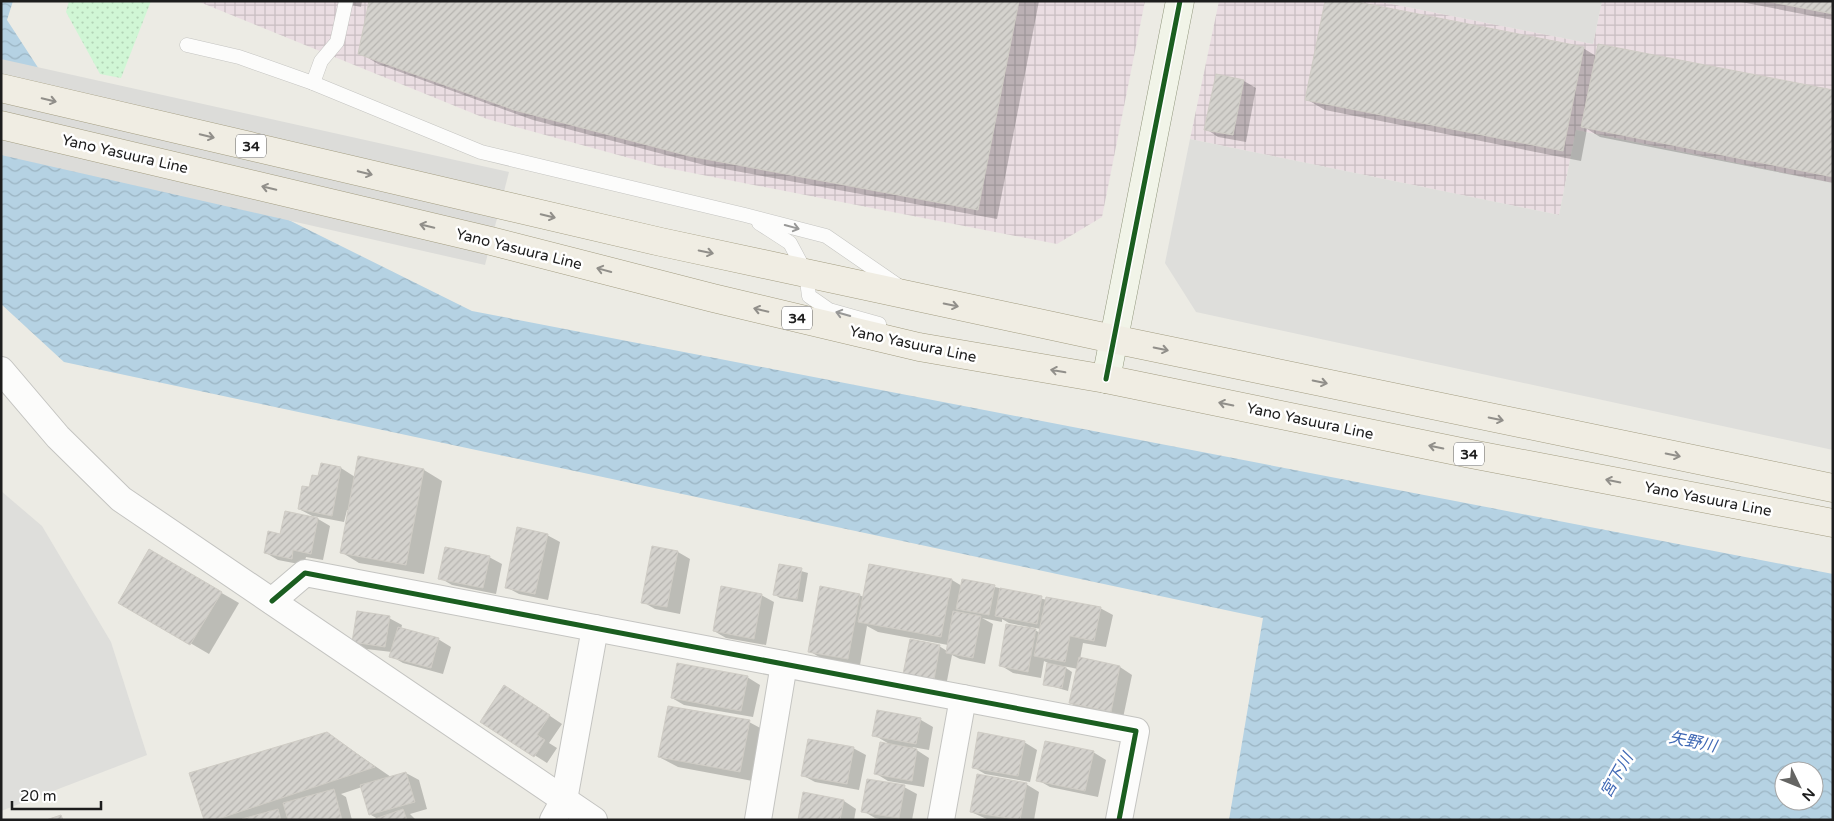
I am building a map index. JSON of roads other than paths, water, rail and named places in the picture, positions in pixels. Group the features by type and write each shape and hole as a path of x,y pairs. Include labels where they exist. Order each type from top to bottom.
{"main road":[{"name":"34","path":"1,88 806,274 1833,488"},
{"name":"Yano Yasuura Line","path":"1,126 491,241 713,298 919,347 1106,379 1466,453 1833,523"}],"street":[{"path":"1106,379 1180,1"},
{"path":"1,370 58,437 121,499 272,601 559,810 594,820"},
{"path":"272,601 305,573 1136,731 1119,820"},
{"path":"559,810 595,628"},
{"path":"758,820 784,664"},
{"path":"941,820 963,698"}],"lane":[{"path":"313,84 321,61 337,42 346,1"},
{"path":"187,45 239,57 313,84 481,152 826,236 915,297"},
{"path":"745,215 790,242 806,274 808,296 829,310 879,324 919,347"}],"water":[{"path":"1,1 13,1 7,20 65,109 472,311 1833,574 1833,820 1229,820 1263,618 64,362 1,304"}],"water label":[{"name":"矢野川","path":"1693,741"},
{"name":"宮下川","path":"1616,775"}]}
